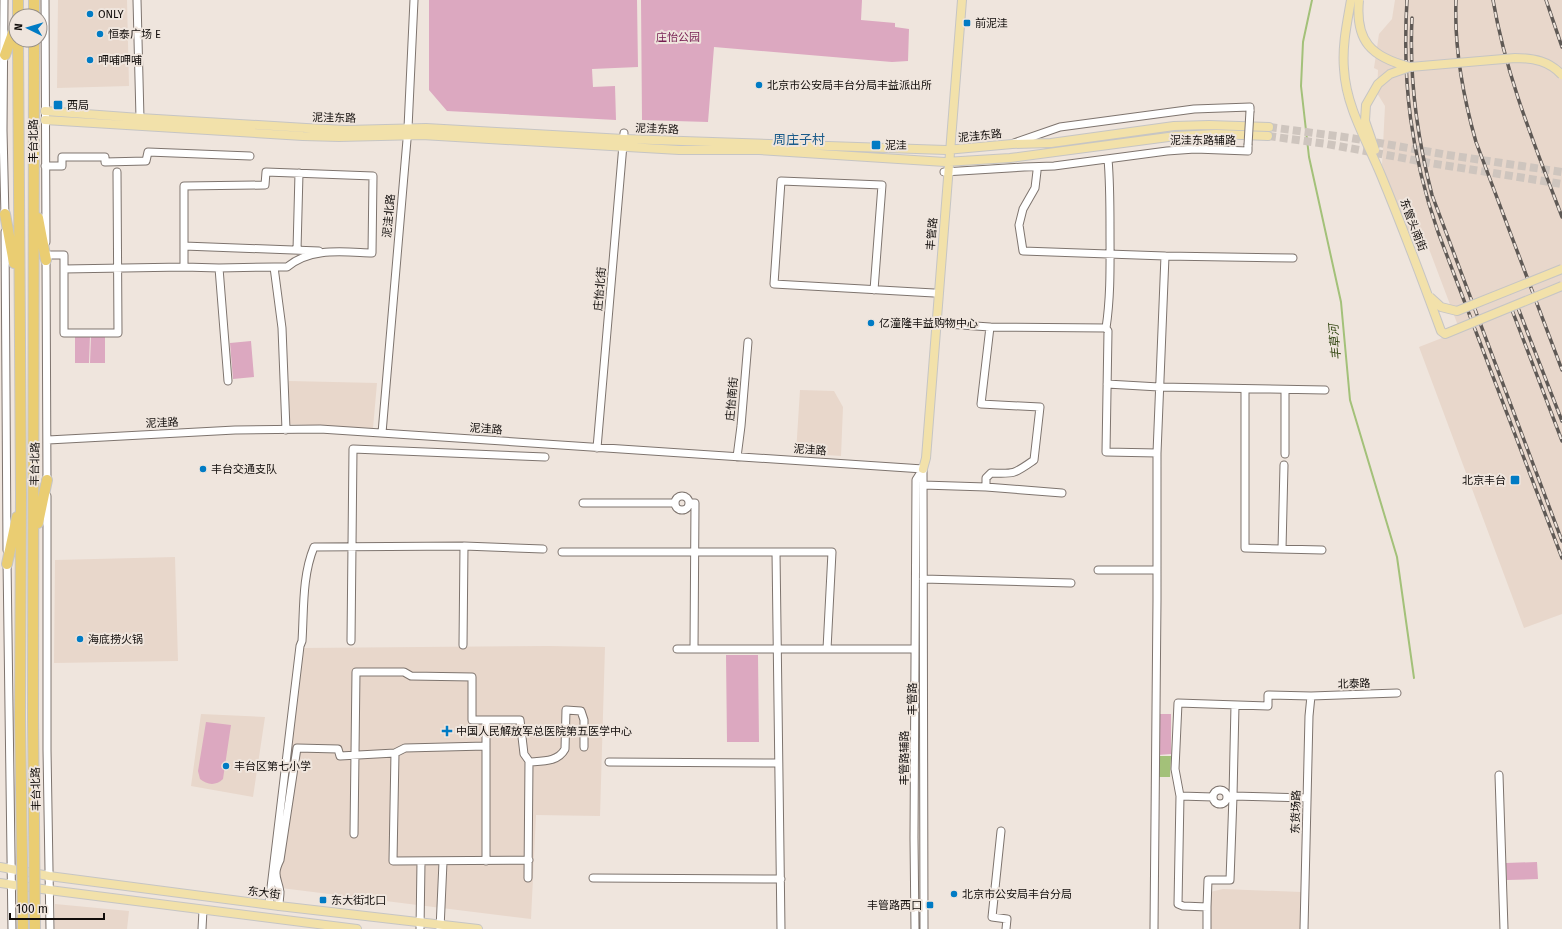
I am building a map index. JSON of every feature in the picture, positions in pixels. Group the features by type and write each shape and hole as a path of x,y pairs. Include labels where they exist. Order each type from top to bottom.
{"highway":[{"path":"5,55 8,47"},
{"name":"丰台北路","path":"18,48 21,494 20,717 23,929"},
{"name":"丰台北路","path":"34,48 32,718 35,929"},
{"path":"34,193 46,257"},
{"path":"5,214 19,287"},
{"path":"33,545 47,480"},
{"path":"7,564 21,494"}],"main road":[{"name":"丰管路","path":"948,150 957,0"},
{"name":"丰管路","path":"934,323 934,293 962,0"},
{"name":"东管头南街","path":"1351,0 1344,50 1344,70 1350,102 1381,174 1441,331 1445,334 1562,286"},
{"path":"1359,0 1358,14 1360,29 1367,46 1392,63 1410,67"},
{"path":"1381,174 1374,145 1365,122 1366,105 1378,84 1390,74 1410,67 1515,58 1532,58 1544,62 1556,69 1562,76"},
{"name":"泥洼东路","path":"45,111 346,130 948,150 1012,144 1051,143 1174,126 1210,124 1269,127"},
{"path":"65,122 64,117 66,115 109,116"},
{"name":"泥洼东路","path":"44,120 303,136 339,137 408,131"},
{"name":"泥洼东路","path":"624,140 679,150 759,150 947,162 1010,158 1176,136 1216,134 1268,136"},
{"name":"丰管路","path":"923,469 926,458 934,323 946,172"},
{"path":"1422,280 1430,297 1441,307 1457,311 1562,269"},
{"name":"东大街","path":"0,867 49,876 269,904 420,926 478,929"},
{"path":"0,883 357,929"}],"street":[{"path":"4,0 5,55 2,84 5,214 3,451 7,564 12,929"},
{"name":"丰台北路","path":"44,0 48,440 47,735 50,929"},
{"path":"136,0 140,118"},
{"name":"泥洼北路","path":"382,433 408,131 414,0"},
{"name":"泥洼东路辅路","path":"946,172 1045,167 1167,151 1196,149 1248,152 1250,107 1194,109 1060,127 1012,144"},
{"name":"庄怡北街","path":"597,448 624,140"},
{"path":"45,166 62,166 62,157 105,157 105,162 146,161 148,152 250,156"},
{"path":"1108,159 1110,303 1106,328 1108,331 1106,452 1157,453"},
{"path":"1037,171 1035,188 1022,209 1019,226 1023,250 1165,256 1293,258"},
{"path":"46,257 64,255 64,333 118,333 117,172"},
{"path":"184,246 372,253 373,176 266,172 265,185 184,186 184,246 184,267"},
{"path":"297,250 299,173"},
{"path":"874,290 882,185 781,181 774,284 874,290 934,293"},
{"path":"64,269 287,267 296,260 325,252"},
{"path":"1154,929 1157,453 1165,256"},
{"path":"274,267 282,328 286,430"},
{"path":"219,268 228,381"},
{"path":"934,323 990,327 1106,328"},
{"path":"986,487 986,478 991,473 1016,473 1034,460 1040,407 981,404 990,327"},
{"name":"庄怡南街","path":"737,457 748,342"},
{"path":"1107,384 1159,387 1325,390"},
{"path":"1245,389 1245,548 1322,550"},
{"path":"1285,390 1285,454"},
{"name":"泥洼路","path":"48,440 235,430 320,429 923,469"},
{"path":"352,641 353,449 545,457"},
{"path":"1282,548 1284,465"},
{"name":"丰管路","path":"923,469 924,929"},
{"name":"丰管路辅路","path":"915,929 914,838 916,480 923,469"},
{"path":"923,485 986,487 1062,493"},
{"path":"583,503 675,503 677,508 684,510 688,508 690,503 695,503 694,649"},
{"path":"463,645 464,546"},
{"path":"269,904 300,646 302,641 304,596 309,560 314,547 464,546 543,549"},
{"path":"562,552 832,552 827,649"},
{"path":"776,552 781,929"},
{"path":"915,560 923,577 1071,583"},
{"path":"1098,570 1157,570"},
{"path":"677,649 915,649"},
{"path":"354,834 356,672 404,672 411,676 472,677 472,720 520,720 524,754 529,762 528,878"},
{"name":"北泰路","path":"1234,705 1268,706 1268,695 1311,696 1397,693"},
{"name":"东货场路","path":"1304,929 1309,716 1311,696"},
{"path":"1207,907 1183,906 1178,904 1180,796 1175,769 1178,703 1234,705 1230,796 1230,880 1208,880 1207,929"},
{"path":"529,762 552,760 562,754 565,748 566,710 581,711 584,720 584,747"},
{"path":"486,720 486,861"},
{"path":"279,906 280,892 276,880 276,868 280,860 296,748 338,750 340,756 394,753 404,748 486,746"},
{"path":"394,753 393,861 443,862 529,860"},
{"path":"609,762 778,763"},
{"path":"1499,775 1504,929"},
{"path":"1180,796 1213,797 1215,802 1219,804 1225,802 1230,796"},
{"path":"1230,796 1307,798"},
{"path":"914,838 924,818"},
{"path":"1001,831 992,917 1007,919 1006,929"},
{"path":"420,926 421,862"},
{"path":"440,927 443,862"},
{"path":"593,878 781,879"},
{"path":"202,929 203,910"}],"shaded area":[{"path":"58,0 127,0 129,86 57,88"},
{"path":"1395,0 1562,0 1562,614 1524,628 1419,347 1460,331 1423,233 1409,237 1382,165 1385,106 1377,93 1378,70 1374,68 1379,34 1392,19"},
{"path":"289,381 377,383 373,428 289,424"},
{"path":"800,390 834,391 843,407 841,456 796,453"},
{"path":"175,557 178,661 54,663 55,560"},
{"name":"中国人民解放军总医院第五医学中心","path":"605,647 600,816 536,815 531,919 273,887 302,648"},
{"name":"丰台区第七小学","path":"201,714 265,717 253,797 191,786"},
{"path":"1157,756 1171,756 1170,777 1157,777"},
{"path":"1223,889 1301,892 1300,929 1210,929 1210,892"},
{"path":"55,904 129,911 127,929 55,929"}],"green space":[{"path":"429,0 637,0 638,67 592,69 593,87 615,86 616,120 447,111 429,90"},
{"name":"庄怡公园","path":"641,0 862,0 861,20 895,23 895,27 909,29 908,61 892,62 714,47 708,122 642,120"},
{"path":"75,336 90,336 89,363 75,363"},
{"path":"91,336 105,336 105,363 90,363"},
{"path":"251,341 254,377 233,379 230,343"},
{"path":"726,655 758,655 759,742 727,742"},
{"path":"1158,714 1171,714 1171,754 1158,755"},
{"path":"206,722 231,725 223,779 214,784 206,783 200,779 198,771"},
{"path":"1537,862 1538,879 1507,880 1506,863"}],"waterway":[{"name":"丰草河","path":"1312,0 1303,42 1301,86 1309,157 1341,302 1350,400 1397,557 1414,678"}],"tunnel":[{"path":"1269,127 1351,138 1448,155 1562,172"},
{"path":"1268,136 1327,144 1430,163 1562,184"}],"railway":[{"path":"1407,0 1407,89 1410,118 1421,175 1438,232 1562,558"},
{"path":"1456,0 1456,36 1460,72 1476,142 1562,370"},
{"path":"1493,0 1505,56 1513,83 1562,217"},
{"path":"1546,0 1562,47"},
{"path":"1412,18 1411,40 1415,107 1422,151 1432,195 1562,541"},
{"path":"1518,308 1562,421"},
{"path":"1512,310 1562,441"}],"place":[{"name":"ONLY","path":"90,14"},
{"name":"前泥洼","path":"967,23"},
{"name":"恒泰广场 E","path":"100,34"},
{"name":"呷哺呷哺","path":"90,60"},
{"name":"北京市公安局丰台分局丰益派出所","path":"759,85"},
{"name":"西局","path":"58,105"},
{"name":"泥洼","path":"876,145"},
{"name":"亿潼隆丰益购物中心","path":"871,323"},
{"name":"丰台交通支队","path":"203,469"},
{"name":"北京丰台","path":"1515,480"},
{"name":"海底捞火锅","path":"80,639"},
{"name":"中国人民解放军总医院第五医学中心","path":"447,731"},
{"name":"丰台区第七小学","path":"226,766"},
{"name":"北京市公安局丰台分局","path":"954,894"},
{"name":"东大街北口","path":"323,900"},
{"name":"丰管路西口","path":"930,905"}],"district":[{"name":"周庄子村","path":"799,139"}]}
